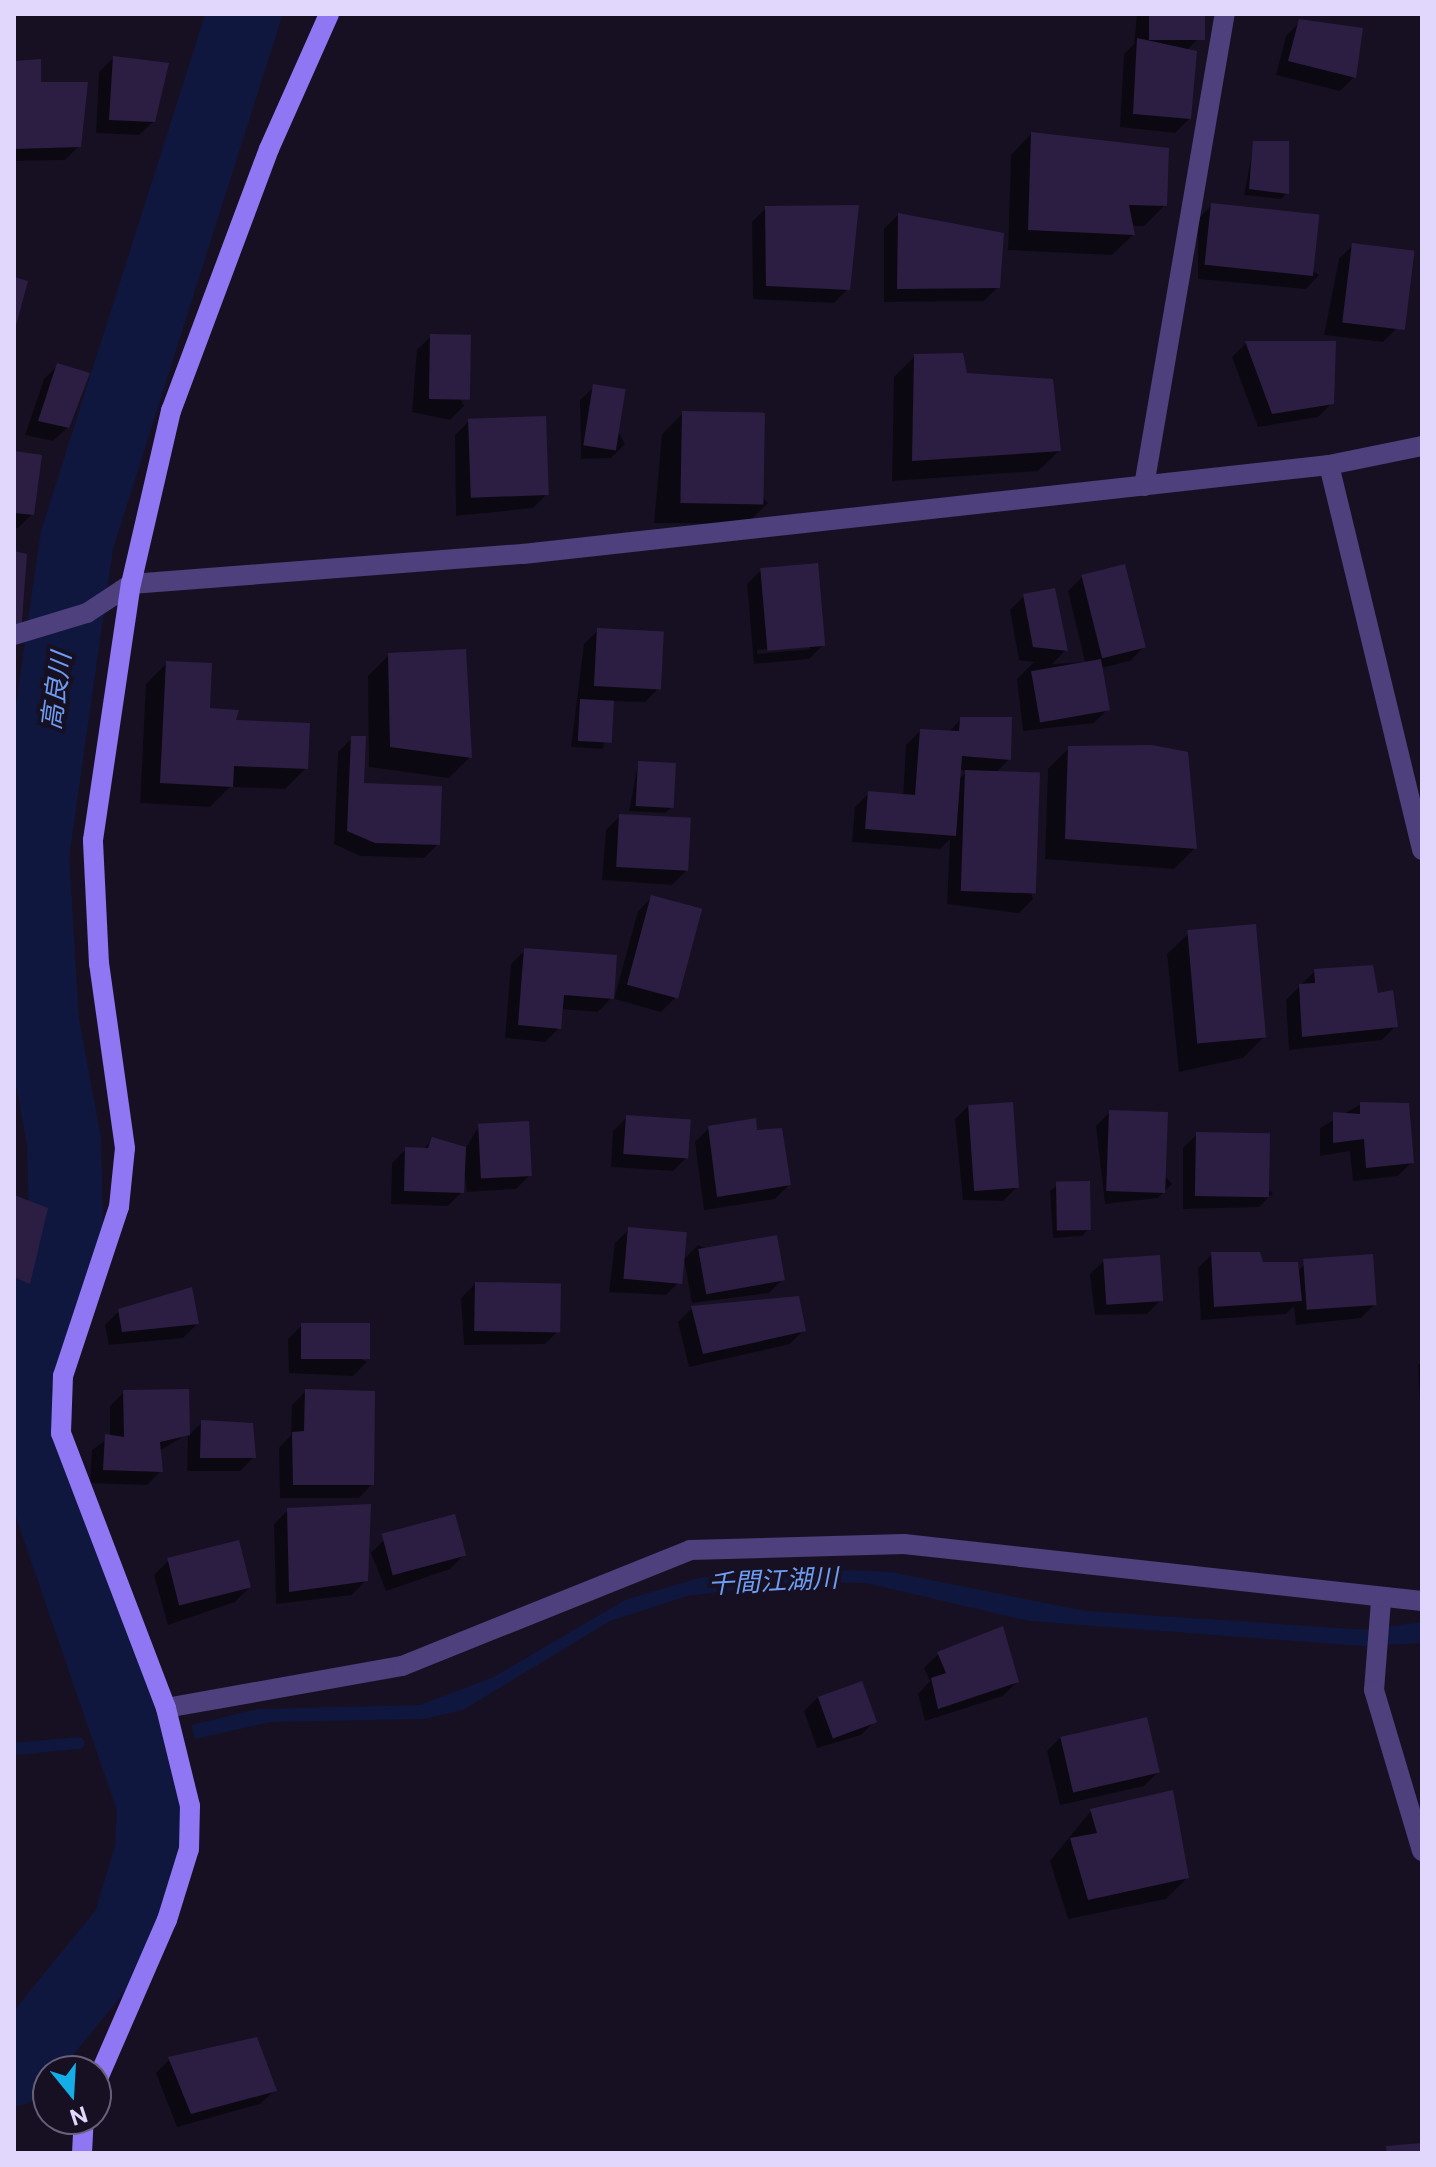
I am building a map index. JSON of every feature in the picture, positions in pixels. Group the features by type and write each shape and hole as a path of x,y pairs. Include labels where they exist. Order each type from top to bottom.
{"street":[{"path":"107,2055 189,1849 190,1806 166,1708 61,1433 63,1376 103,1267 123,1163 93,840 131,584 153,477 200,322 329,14"},
{"path":"1144,486 1225,14"},
{"path":"14,635 87,613 131,584 523,554 1329,465 1422,446"},
{"path":"1329,465 1422,850"},
{"path":"166,1708 402,1666 690,1550 904,1544 1381,1601 1422,1601"},
{"path":"1381,1601 1374,1690 1422,1851"}],"water":[{"path":"781,1568 891,1572 1085,1611 1367,1630 1422,1622 1422,1643 1362,1646 1029,1621 866,1583 798,1582 687,1596 610,1621 463,1710 424,1719 271,1722 195,1739 191,1725 258,1709 420,1705 494,1677 625,1600 699,1578"}],"building":[{"path":"1149,14 1205,14 1205,40 1149,40"},
{"path":"1299,19 1363,28 1356,78 1288,61"},
{"path":"1137,38 1197,51 1191,119 1133,114"},
{"path":"113,56 169,63 155,122 109,120"},
{"path":"41,59 41,82 88,82 81,147 14,149 14,61"},
{"path":"1031,132 1169,148 1167,206 1129,205 1135,235 1028,230"},
{"path":"1253,141 1289,141 1289,194 1249,189"},
{"path":"1211,203 1319,214 1313,276 1205,265"},
{"path":"859,205 850,290 766,286 765,206"},
{"path":"898,213 1004,233 1000,288 897,289"},
{"path":"1352,243 1415,251 1405,330 1342,322"},
{"path":"14,277 28,281 15,329 14,329"},
{"path":"430,334 471,335 470,400 429,399"},
{"path":"1245,341 1336,341 1334,404 1272,414"},
{"path":"963,353 967,373 1053,379 1061,451 912,461 914,354"},
{"path":"57,363 90,373 69,428 38,421"},
{"path":"593,384 626,389 616,450 583,445"},
{"path":"682,411 765,412 763,504 680,503"},
{"path":"546,416 549,495 471,498 468,419"},
{"path":"14,451 42,455 34,515 14,513"},
{"path":"14,551 27,554 21,633 14,632"},
{"path":"818,563 825,646 767,651 760,568"},
{"path":"1125,564 1146,647 1102,658 1081,575"},
{"path":"1055,588 1068,651 1033,647 1023,594"},
{"path":"597,628 664,632 661,689 594,686"},
{"path":"466,649 472,758 390,747 388,653"},
{"path":"1101,659 1110,710 1040,723 1031,671"},
{"path":"166,661 212,663 210,708 239,710 236,720 310,723 308,769 234,766 233,787 160,783"},
{"path":"580,699 614,701 612,743 578,741"},
{"path":"960,717 1012,717 1011,760 962,756 956,836 865,829 868,791 915,795 920,729 959,731"},
{"path":"351,736 366,736 364,783 442,786 440,845 375,843 347,831"},
{"path":"1152,745 1188,752 1197,849 1065,839 1068,746"},
{"path":"638,761 676,763 674,808 636,806"},
{"path":"965,770 1040,773 1036,894 961,891"},
{"path":"619,814 691,818 688,871 616,867"},
{"path":"651,895 702,909 678,999 627,985"},
{"path":"1256,924 1266,1038 1197,1044 1187,930"},
{"path":"524,948 617,955 614,999 564,995 561,1029 518,1025"},
{"path":"1373,965 1378,993 1393,990 1398,1027 1302,1037 1299,984 1315,983 1314,969"},
{"path":"1013,1102 1019,1188 974,1191 968,1105"},
{"path":"1360,1102 1409,1103 1414,1163 1366,1168 1364,1139 1333,1143 1333,1112 1360,1114"},
{"path":"1109,1110 1168,1112 1165,1193 1106,1191"},
{"path":"626,1115 691,1120 688,1158 623,1154"},
{"path":"756,1118 757,1130 782,1128 791,1185 717,1197 708,1126"},
{"path":"529,1121 532,1176 481,1179 478,1124"},
{"path":"1196,1132 1270,1133 1269,1197 1195,1196"},
{"path":"432,1137 466,1147 464,1193 404,1191 405,1147 428,1148"},
{"path":"1090,1181 1091,1230 1057,1231 1056,1182"},
{"path":"14,1195 48,1208 30,1284 14,1277"},
{"path":"628,1227 687,1232 682,1284 623,1279"},
{"path":"777,1235 785,1280 706,1294 698,1249"},
{"path":"1211,1252 1260,1252 1263,1262 1298,1262 1302,1301 1214,1307"},
{"path":"1373,1254 1377,1305 1307,1310 1303,1259"},
{"path":"1160,1255 1163,1301 1106,1305 1103,1259"},
{"path":"475,1282 561,1284 560,1332 474,1331"},
{"path":"192,1287 199,1324 122,1332 118,1309"},
{"path":"799,1296 806,1331 703,1354 691,1306"},
{"path":"301,1323 370,1323 370,1359 301,1359"},
{"path":"189,1389 190,1435 160,1442 163,1472 103,1470 105,1434 124,1437 123,1390"},
{"path":"305,1389 375,1391 374,1485 293,1485 292,1432 304,1431"},
{"path":"201,1420 253,1423 256,1458 200,1458"},
{"path":"371,1504 368,1581 289,1592 287,1508"},
{"path":"455,1514 466,1556 393,1575 382,1534"},
{"path":"239,1540 251,1588 179,1605 167,1558"},
{"path":"1003,1626 1019,1682 938,1709 931,1678 946,1673 937,1652"},
{"path":"862,1681 877,1722 833,1738 818,1697"},
{"path":"1147,1717 1160,1773 1073,1793 1060,1737"},
{"path":"1173,1790 1189,1878 1088,1900 1070,1838 1097,1833 1090,1809"},
{"path":"257,2037 277,2091 191,2114 168,2057"},
{"path":"1422,2143 1422,2153 1387,2153 1386,2146"}],"waterway":[{"name":"高良川","path":"14,1384 66,1222 64,1141 42,1022 32,855 77,540 244,14"},
{"path":"14,1398 154,1804 152,1851 129,1928 14,2069"},
{"path":"14,1749 79,1743"},
{"name":"千間江湖川","path":"137,1753 141,1751"}]}
